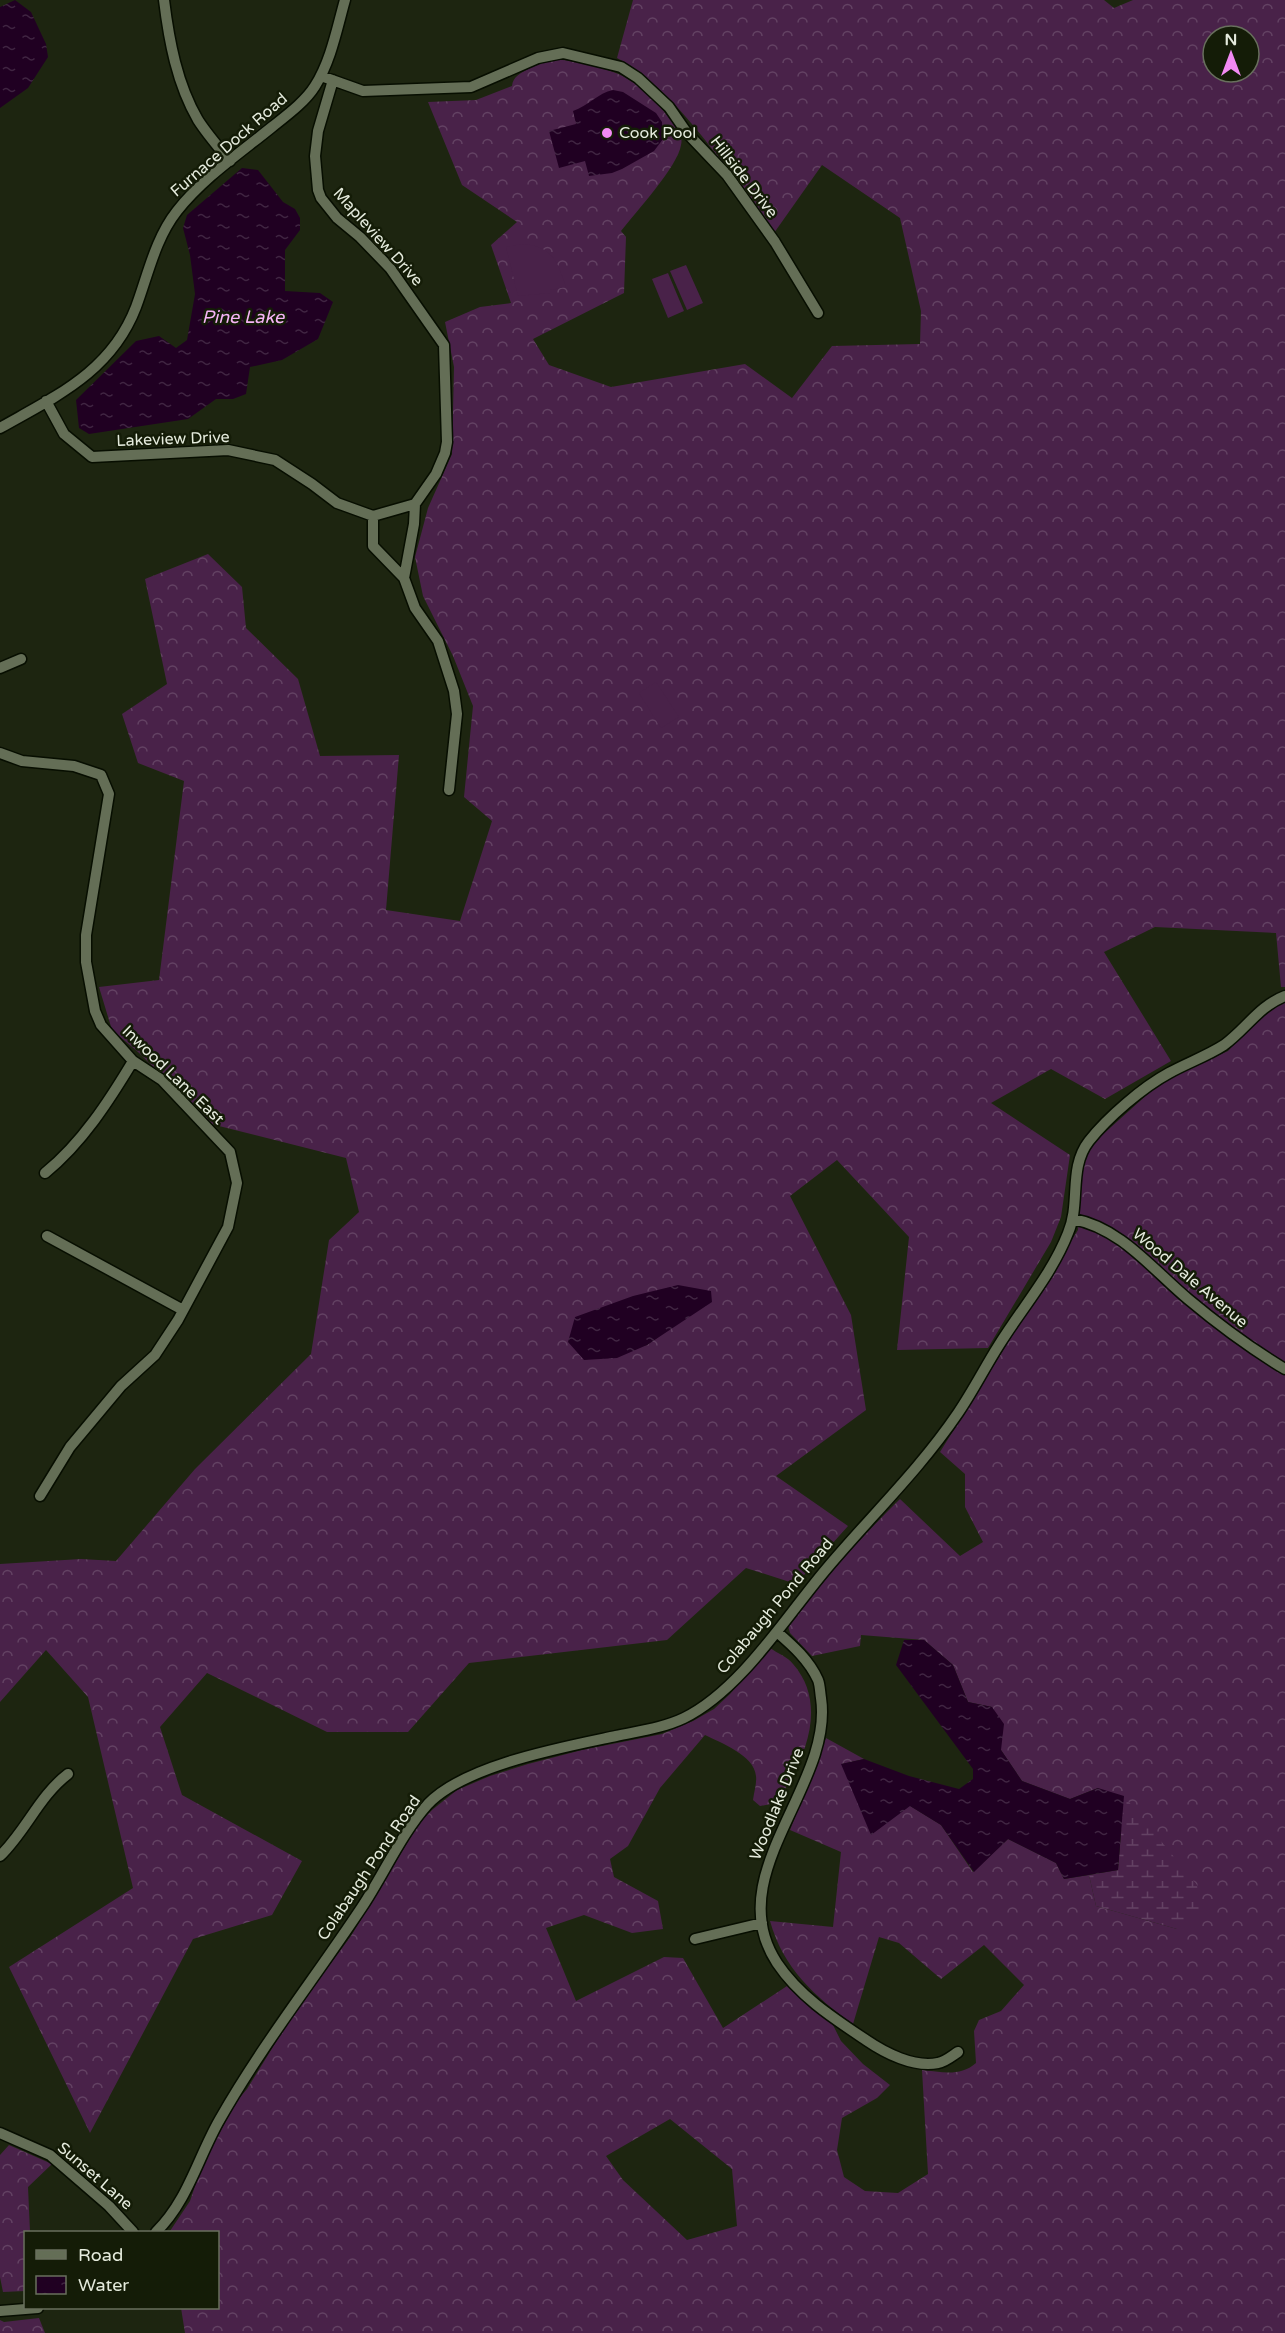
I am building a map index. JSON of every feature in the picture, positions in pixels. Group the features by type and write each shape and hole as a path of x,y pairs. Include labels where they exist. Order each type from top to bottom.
{"street":[{"path":"164,0 178,73 199,121 230,161"},
{"name":"Furnace Dock Road","path":"0,428 82,380 114,348 131,318 166,227 183,203 298,105 314,88 321,76 345,0"},
{"name":"Hillside Drive","path":"321,76 363,91 471,87 538,58 564,52 621,67 638,78 669,107 687,133 727,175 775,242 818,313"},
{"name":"Mapleview Drive","path":"333,80 318,131 315,156 316,179 321,198 337,218 360,237 390,268 444,345 447,442 436,474 415,504 414,524 404,578"},
{"name":"Lakeview Drive","path":"46,401 64,434 92,457 228,450 274,460 337,503 373,516"},
{"path":"415,504 373,516 373,546 404,578 415,608 438,641 454,691 457,714 449,790"},
{"path":"0,668 21,659"},
{"name":"Inwood Lane East","path":"0,753 22,761 74,766 101,775 109,794 86,935 86,962 96,1011 101,1025 133,1061 162,1080 230,1152 237,1183 228,1227 183,1310 155,1355 121,1386 70,1447 40,1496"},
{"name":"Colabaugh Pond Road","path":"157,2231 179,2206 206,2144 237,2091 429,1803 456,1784 486,1771 552,1751 668,1725 682,1719 717,1696 777,1632 825,1571 932,1449 960,1409 998,1345 1057,1256 1073,1219 1077,1165 1090,1140 1135,1097 1164,1075 1220,1047 1270,1003 1285,996"},
{"path":"45,1173 65,1157 111,1097 133,1061"},
{"name":"Wood Dale Avenue","path":"1073,1219 1099,1226 1118,1237 1251,1349 1285,1369"},
{"path":"47,1236 183,1310"},
{"name":"Woodlake Drive","path":"777,1632 802,1655 818,1681 822,1710 821,1729 812,1764 780,1830 766,1871 761,1904 762,1923 767,1942 776,1961 796,1988 869,2042 903,2060 928,2064 940,2063 958,2052"},
{"path":"0,1856 15,1840 45,1795 68,1774"},
{"path":"695,1939 762,1923"},
{"name":"Sunset Lane","path":"0,2133 50,2155 109,2206 132,2231"},
{"path":"0,2311 24,2308"}],"green space":[{"path":"633,0 1104,0 1114,8 1133,0 1285,0 1285,987 1281,987 1276,933 1155,927 1104,952 1171,1061 1105,1099 1051,1069 991,1103 1070,1155 1061,1217 1051,1242 988,1348 897,1350 909,1237 837,1160 790,1196 851,1315 866,1410 776,1476 848,1526 796,1584 746,1568 667,1640 469,1663 408,1732 327,1732 207,1673 160,1727 182,1795 302,1861 272,1915 193,1939 90,2133 9,1967 133,1888 88,1697 46,1650 0,1702 0,1564 81,1559 116,1561 195,1469 311,1354 329,1240 359,1212 346,1158 211,1124 138,1052 112,1030 99,987 159,980 184,781 138,763 122,714 167,684 145,579 208,554 242,587 246,628 298,679 320,756 399,755 386,910 460,921 492,821 464,797 473,706 453,656 423,596 415,557 428,508 452,454 454,367 445,322 480,307 511,303 491,245 517,222 462,185 428,102 476,100 512,86 516,77 530,68 545,62 564,60 612,71 631,81 657,104 675,124 681,136 681,145 672,165 656,189 621,231 626,237 624,293 533,339 549,365 611,387 745,364 792,398 832,346 920,344 921,311 900,218 822,165 774,233 703,137 661,91 639,72 617,58","holes":["668,1330 647,1345 584,1360"]},
{"path":"521,244 540,248 552,256 560,269 566,287 550,290 550,293 518,296 506,247"},
{"path":"686,265 703,303 687,310 670,271"},
{"path":"668,273 684,311 668,318 652,279"},
{"path":"656,682 679,717 661,728 639,693"},
{"path":"1285,1002 1285,2333 185,2333 181,2309 219,2309 219,2231 170,2231 190,2201 201,2168 236,2102 247,2089 292,2016 351,1936 420,1822 457,1790 490,1776 582,1750 662,1734 693,1721 714,1709 730,1694 770,1648 793,1664 804,1680 810,1698 811,1716 808,1735 803,1753 786,1788 776,1803 760,1806 753,1800 756,1776 749,1762 728,1746 705,1735 660,1788 628,1846 610,1859 614,1877 658,1901 663,1929 632,1933 584,1915 546,1928 576,2001 664,1957 683,1958 723,2028 787,1986 806,2004 832,2023 841,2041 863,2064 890,2085 877,2098 842,2118 837,2150 844,2177 865,2191 898,2193 928,2174 922,2070 957,2072 976,2063 974,2031 979,2020 1001,2011 1024,1985 984,1945 941,1979 899,1943 879,1937 853,2024 813,1992 802,1980 783,1953 770,1921 833,1927 841,1852 790,1830 826,1738 864,1759 842,1764 941,1825 973,1872 1008,1839 1056,1863 1064,1879 1089,1875 1096,1906 1177,1929 1098,1788 1070,1799 1022,1781 1001,1750 992,1707 968,1702 953,1665 924,1640 861,1635 860,1646 812,1656 790,1633 788,1626 870,1529 900,1499 960,1556 983,1542 965,1507 965,1474 940,1452 1078,1230 1082,1165 1088,1151 1100,1137 1150,1092 1173,1076 1228,1051 1263,1014","holes":["670,2119 732,2169 737,2226 687,2240 623,2180 606,2156"]},
{"path":"1124,1796 1197,1885 1200,1918 1177,1929 1096,1906 1089,1875 1118,1870"},
{"path":"9,2145 52,2164 28,2187 30,2231 24,2231 24,2291 3,2292 0,2277 0,2155"},
{"path":"39,2318 45,2333 0,2333 0,2320 4,2322"}],"water":[{"path":"15,0 31,12 46,44 48,57 28,88 0,108 0,7"},
{"name":"Cook Pool","path":"613,90 623,92 656,113 662,122 663,139 654,151 612,173 589,176 585,161 559,168 549,131 576,124 573,111"},
{"name":"Pine Lake","path":"242,168 258,170 283,202 295,209 300,218 300,230 285,250 285,291 320,293 333,302 318,339 282,360 250,367 246,394 233,399 216,399 188,419 89,434 79,428 76,400 136,341 159,336 176,348 187,340 195,294 190,255 183,228 187,215"},
{"path":"678,1285 711,1291 712,1302 647,1345 617,1358 584,1360 568,1342 575,1317 633,1296"},
{"path":"904,1640 924,1640 953,1665 968,1702 992,1707 1004,1724 1001,1750 1022,1781 1070,1799 1098,1788 1124,1796 1118,1870 1064,1879 1056,1863 1008,1839 974,1872 941,1825 910,1806 871,1835 841,1764 864,1759 909,1776 959,1789 973,1779 973,1769 896,1665"}],"place":[{"name":"Cook Pool","path":"607,133"}]}
